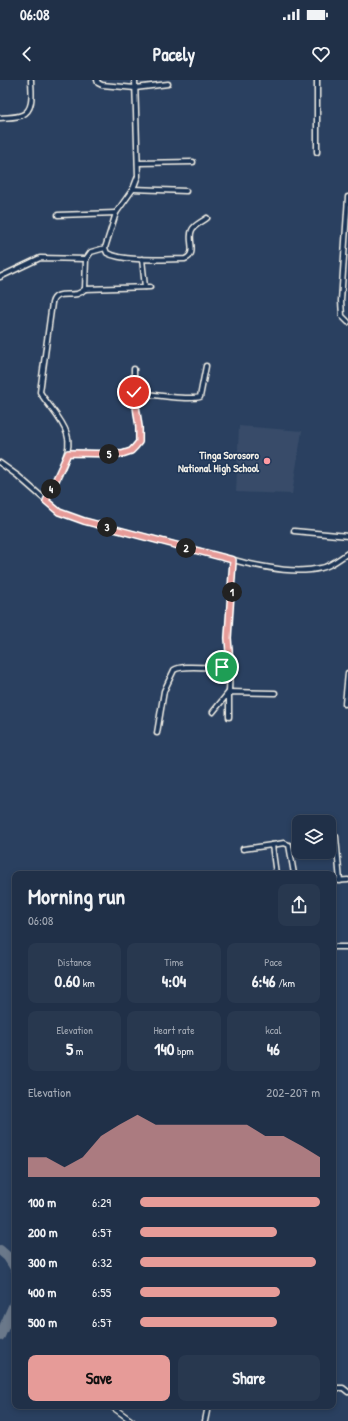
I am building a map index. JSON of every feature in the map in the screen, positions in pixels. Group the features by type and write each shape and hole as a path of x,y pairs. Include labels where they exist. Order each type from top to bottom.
{"street":[{"path":"0,118 23,115 28,111 30,106 31,80"},
{"path":"97,80 98,84 102,85 135,88 168,84"},
{"path":"105,248 116,213 133,189 138,176 135,80"},
{"path":"317,80 317,152"},
{"path":"138,163 193,162"},
{"path":"133,189 186,192"},
{"path":"348,197 341,301 342,316 348,322"},
{"path":"58,214 116,213"},
{"path":"105,248 111,254 142,259 185,259 189,257 191,253 192,229 207,218"},
{"path":"85,289 86,259 91,252 105,248"},
{"path":"0,277 40,258 86,259"},
{"path":"142,259 144,287"},
{"path":"46,501 68,453 69,441 67,434 52,408 42,396 40,388 53,299 58,295 75,294 85,289 150,287"},
{"path":"134,392 178,397 200,397 206,366"},
{"path":"68,453 122,454 131,451 139,442 139,427 134,392 134,369"},
{"path":"0,463 18,476 59,512 84,521 233,560 262,567 295,571 322,568 348,553"},
{"path":"294,531 348,536"},
{"path":"229,717 230,665 228,638 233,560"},
{"path":"157,733 164,691 174,670 181,668 219,668 230,665"},
{"path":"345,704 348,673"},
{"path":"229,692 275,693"},
{"path":"213,712 229,692"},
{"path":"336,837 340,881"},
{"path":"243,849 272,846 284,843 289,845 293,871"},
{"path":"272,846 276,871"},
{"path":"336,881 348,880"},
{"path":"336,948 348,947"},
{"path":"336,1388 343,1388 348,1392"},
{"path":"115,1409 132,1421"},
{"path":"206,1421 208,1409"}],"shaded area":[{"name":"Tinga Sorosoro National High School","path":"239,426 302,431 292,494 236,492"}],"waterway":[{"path":"0,1250 8,1257 12,1263"},
{"path":"0,1336 12,1309"}],"place":[{"name":"Tinga Sorosoro National High School","path":"267,461"}],"route":[{"path":"134,392 139,427 139,442 135,447 131,451 122,454 68,453 46,501 59,512 84,521 233,560 231,612 228,638 230,665 222,667"}]}
